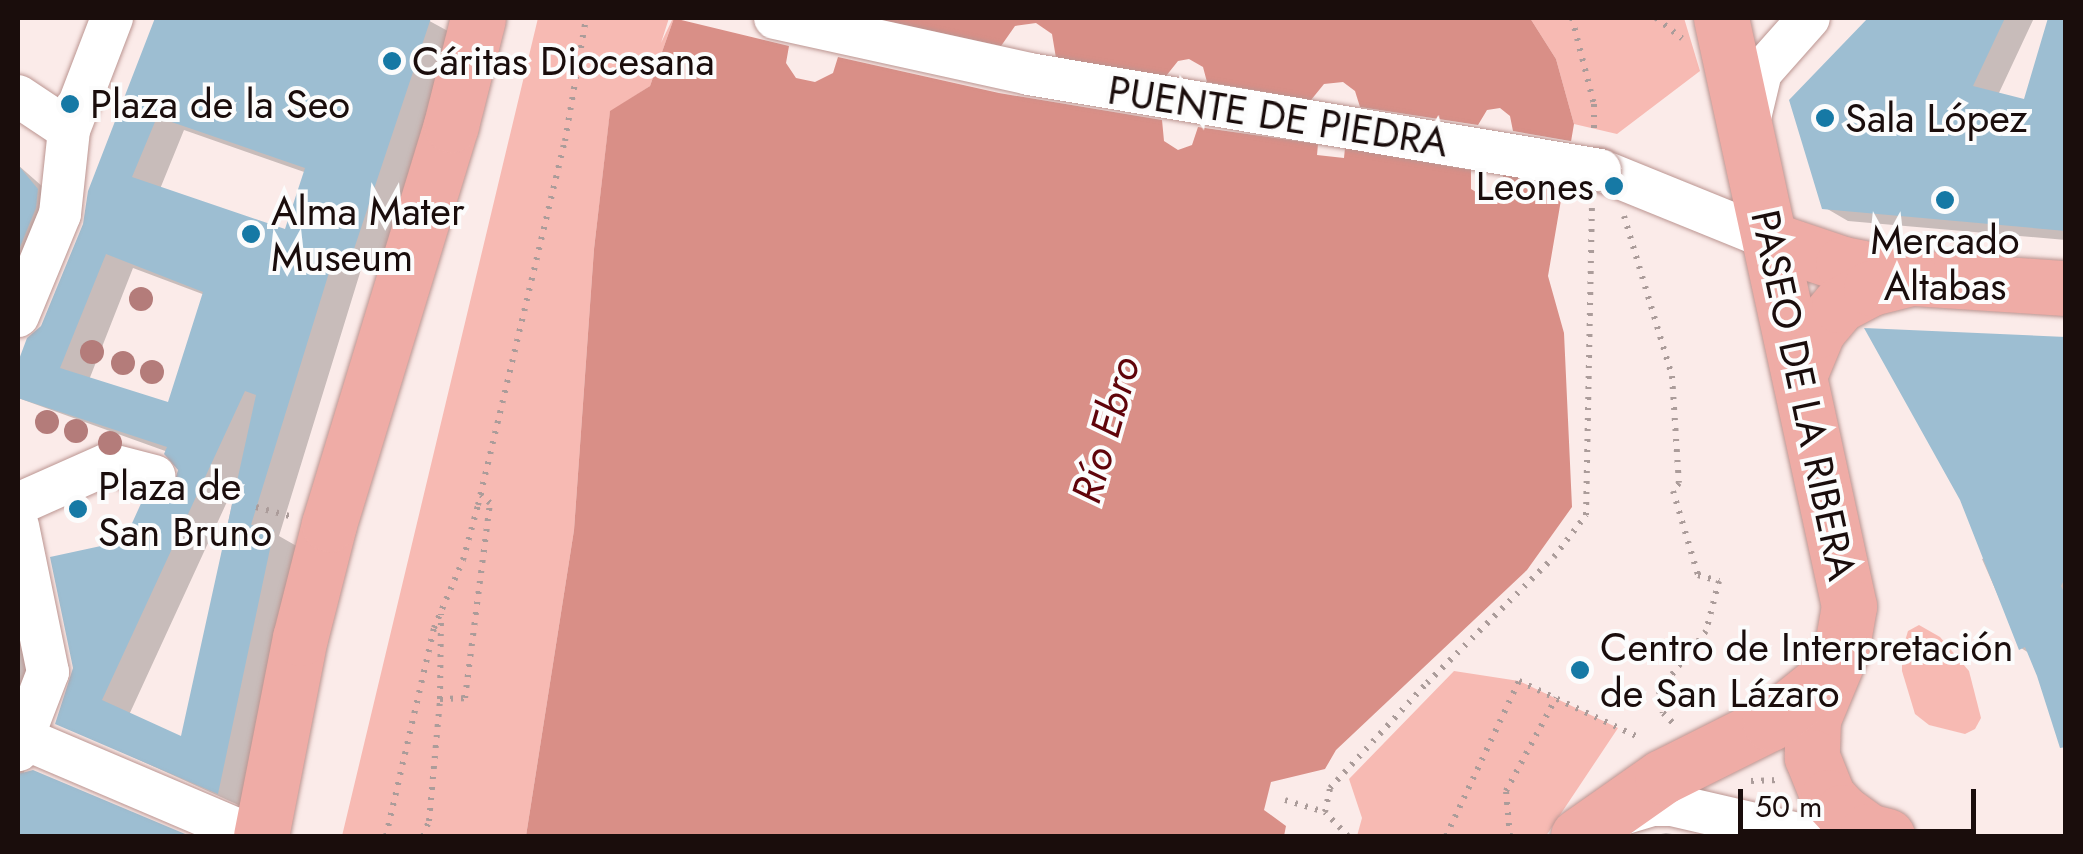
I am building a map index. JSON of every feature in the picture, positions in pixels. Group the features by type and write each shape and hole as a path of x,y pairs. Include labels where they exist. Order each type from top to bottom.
{"main road":[{"path":"261,836 300,638 328,524 451,125 478,18"},
{"name":"PASEO DE LA RIBERA","path":"1704,30 1747,136 1801,370 1848,606 1846,632 1810,738 1817,774 1842,812 1868,831 1887,836"},
{"path":"1772,240 1843,264 1914,278 2066,288"},
{"path":"1801,370 1818,330 1839,305 1872,288 1914,278"},
{"path":"1587,830 1662,777 1770,723 1830,675"}],"street":[{"path":"18,316 60,214 70,130 112,18"},
{"name":"PUENTE DE PIEDRA","path":"775,18 1029,74 1595,172 1772,240"},
{"path":"1747,136 1761,72 1809,18"},
{"path":"18,96 70,130"},
{"path":"18,504 108,464 154,476"},
{"path":"22,544 48,672 19,741 252,836"},
{"path":"1587,830 1640,808 1672,805 1806,836"}],"path":[{"path":"386,836 416,695 480,494 566,141 586,18"},
{"path":"1325,812 1330,788 1426,683 1554,558 1586,514 1594,104 1572,18"},
{"path":"1656,18 1704,30"},
{"path":"1595,172 1621,207 1672,376 1679,484 1674,491 1698,576 1719,582 1706,631 1659,691 1663,713 1684,730"},
{"path":"440,698 465,698 490,503 480,494"},
{"path":"256,507 301,519"},
{"path":"426,836 440,698 441,612"},
{"path":"1446,836 1519,680 1653,744"},
{"path":"1510,836 1506,791 1556,698"},
{"path":"1285,800 1325,812 1348,836"}],"shaded area":[{"path":"538,18 674,18 650,86 610,112 594,249 574,530 526,836 342,836"},
{"path":"1530,18 1684,18 1700,71 1617,134 1574,124 1556,59"},
{"path":"1919,625 1940,637 1969,671 1981,718 1975,729 1965,734 1929,725 1915,714 1902,671 1902,651 1908,631"},
{"path":"1454,671 1519,681 1618,728 1546,836 1357,836 1362,818 1349,779"}],"water":[{"name":"Río Ebro","path":"674,18 1530,18 1556,59 1574,124 1548,276 1564,333 1572,507 1527,570 1336,750 1325,769 1271,782 1264,810 1286,826 1284,836 526,836 574,530 594,249 610,111 650,86"}],"pier":[{"path":"673,18 871,18 1001,46 1015,26 1036,23 1052,34 1056,58 1166,76 1178,61 1189,59 1203,67 1207,82 1311,100 1324,84 1343,82 1355,91 1360,107 1478,125 1487,110 1500,108 1510,116 1513,131 1576,142 1568,186 1504,173 1500,188 1486,198 1471,189 1471,170 1345,148 1344,158 1317,155 1318,144 1198,127 1192,145 1178,150 1164,141 1162,120 999,93 838,57 833,73 815,82 796,78 786,63 789,46"}],"building":[{"path":"155,18 431,18 352,255 336,250 251,525 274,530 218,794 55,724 73,668 50,557 124,541 143,499 160,500 171,494 178,470 164,454 167,447 18,398 18,362 27,338 41,326 83,224 88,191","holes":["157,117 305,168 285,229 132,177","106,254 203,292 168,402 60,368","245,391 256,395 181,736 102,700"]},
{"path":"1868,18 2005,18 1973,86 2024,99 2048,18 2066,18 2066,231 1822,209 1789,100"},
{"path":"18,165 38,189 36,208 18,252"},
{"path":"1864,328 2066,337 2066,576 2061,586 2066,596 2066,747 2060,748 2037,676 2025,647 2019,650 1960,500"},
{"path":"33,770 190,836 18,836 18,774"}],"place":[{"name":"Cáritas Diocesana","path":"392,61"},
{"name":"Plaza de la Seo","path":"70,104"},
{"name":"Sala López","path":"1825,118"},
{"name":"Leones","path":"1614,186"},
{"name":"Mercado Altabas","path":"1945,200"},
{"name":"Alma Mater Museum","path":"251,234"},
{"name":"Plaza de San Bruno","path":"78,509"},
{"name":"Centro de Interpretación de San Lázaro","path":"1580,670"}]}
